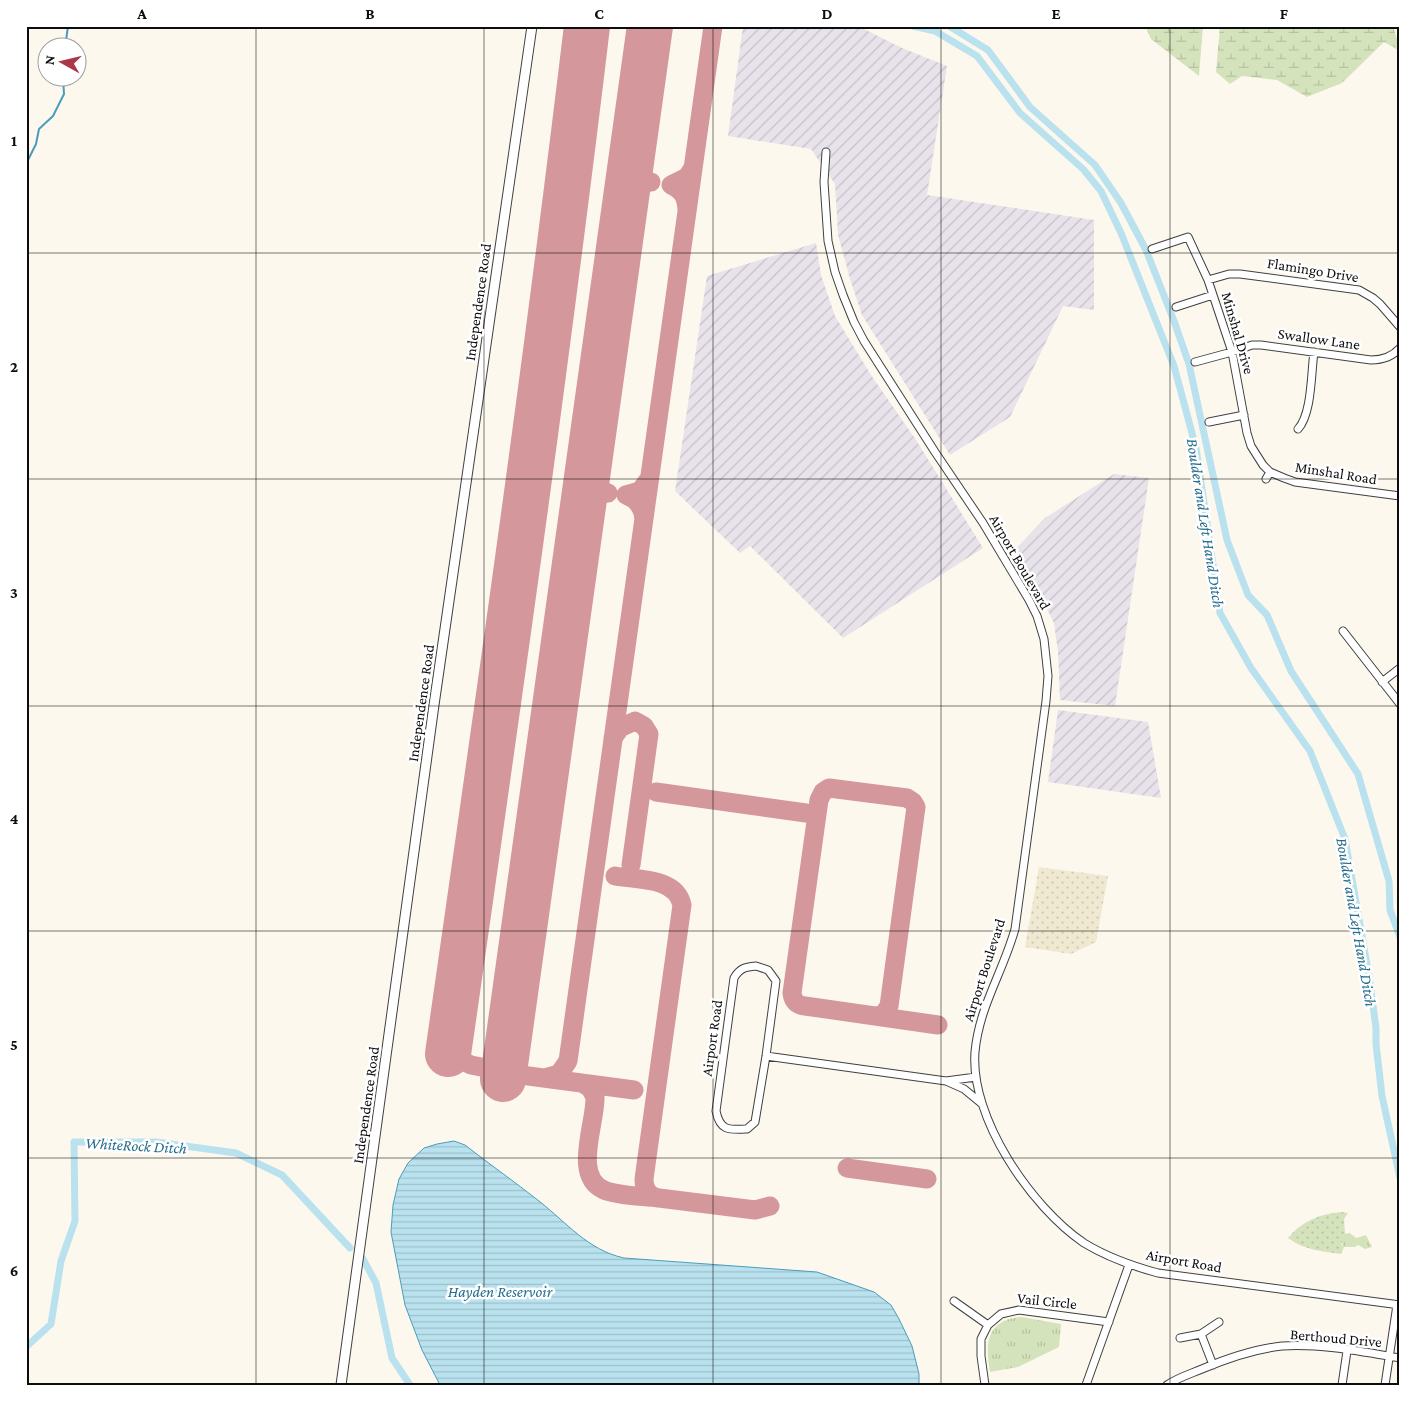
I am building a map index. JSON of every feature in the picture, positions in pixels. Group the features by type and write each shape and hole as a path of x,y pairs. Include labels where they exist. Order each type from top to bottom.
{"street":[{"name":"Independence Road","path":"341,1385 431,728 532,26"},
{"name":"Airport Boulevard","path":"826,152 824,182 828,240 835,272 854,322 935,452 983,523 1029,600 1046,648 1048,676 1046,701 1015,929 1007,956 981,1018 975,1053 976,1077"},
{"name":"Minshal Drive","path":"1152,249 1188,237 1208,280 1232,352 1251,446 1263,465 1270,472"},
{"name":"Flamingo Drive","path":"1208,280 1229,274 1240,274 1354,289 1373,298 1400,327"},
{"path":"1176,307 1213,295"},
{"name":"Swallow Lane","path":"1195,362 1252,345 1377,360 1396,353 1400,348"},
{"path":"1298,429 1303,423 1306,413 1314,352"},
{"path":"1209,422 1244,415"},
{"path":"1266,479 1270,472"},
{"name":"Minshal Road","path":"1270,472 1295,482 1400,496"},
{"path":"1343,631 1400,704"},
{"path":"1382,682 1400,668"},
{"name":"Airport Road","path":"756,966 768,970 776,982 766,1056 755,1122 747,1129 727,1129 720,1124 716,1111 734,978 739,970 746,967 756,966"},
{"path":"766,1056 946,1081 976,1077"},
{"name":"Airport Road","path":"976,1077 981,1103 992,1132 1001,1148 1034,1194 1052,1214 1085,1243 1108,1256 1129,1265 1158,1273 1398,1305"},
{"path":"946,1081 964,1089 981,1103"},
{"path":"1086,1385 1129,1265"},
{"path":"954,1300 988,1325 980,1346 985,1385"},
{"path":"1385,1385 1398,1305"},
{"name":"Vail Circle","path":"988,1325 1001,1314 1019,1310 1109,1322"},
{"path":"1180,1338 1201,1334 1218,1322"},
{"path":"1201,1334 1212,1365"},
{"name":"Berthoud Drive","path":"1167,1385 1181,1381 1212,1365 1242,1354 1284,1346 1317,1347 1400,1358"},
{"path":"1342,1385 1347,1351"}],"shaded area":[{"path":"743,26 858,26 902,48 947,66 927,195 1094,220 1094,310 1063,306 1010,417 950,455 862,315 838,235 835,184 811,149 728,136"},
{"path":"816,243 821,275 835,316 871,375 916,440 983,548 843,638 750,546 740,553 675,491 707,276"},
{"path":"1114,474 1149,478 1115,706 1060,700 1058,652 1054,623 1034,583 1014,551 1045,518"},
{"path":"1058,710 1148,722 1161,798 1048,782"},
{"path":"1039,867 1108,876 1096,942 1071,954 1025,947"}],"green space":[{"path":"1145,26 1203,26 1199,76 1151,39"},
{"path":"1220,26 1393,26 1397,39 1400,40 1400,51 1384,42 1342,83 1307,97 1277,80 1242,76 1230,84 1216,72"},
{"path":"1341,1212 1348,1213 1344,1219 1345,1234 1341,1244 1344,1247 1341,1254 1307,1248 1288,1238 1299,1227 1312,1219"},
{"path":"1350,1233 1356,1238 1366,1235 1372,1247 1365,1249 1358,1245 1355,1247 1344,1247 1340,1240 1343,1234"},
{"path":"1021,1317 1061,1324 1059,1347 1018,1367 990,1372 988,1343 990,1335 994,1328 1001,1323 1009,1319"}],"water":[{"name":"Hayden Reservoir","path":"454,1141 465,1145 539,1201 578,1235 599,1249 611,1254 624,1258 817,1272 874,1292 891,1305 899,1319 912,1346 919,1374 919,1385 440,1385 422,1350 405,1305 391,1232 393,1205 399,1179 408,1163 424,1148"}],"waterway":[{"path":"66,38 68,26"},
{"name":"Boulder and Left Hand Ditch","path":"913,26 935,31 977,56 1020,113 1083,169 1101,191 1121,233 1174,366 1196,448 1220,613 1251,668 1310,751 1345,839 1369,976 1382,1096 1400,1178"},
{"path":"949,26 988,50 1030,107 1095,165 1121,203 1146,250 1189,364 1227,540 1248,595 1267,615 1291,671 1358,774 1389,881 1390,910 1400,937"},
{"path":"26,164 36,144 39,129 53,116 64,94 64,88"},
{"name":"WhiteRock Ditch","path":"26,1347 51,1324 61,1261 75,1221 74,1142 156,1142 236,1153 282,1175 350,1248"},
{"path":"363,1259 376,1283 392,1358 410,1385"}],"taxiway":[{"path":"545,1078 559,1074 568,1061 713,26"},
{"path":"625,203 635,188 651,182 637,172 632,156"},
{"path":"687,209 683,194 671,185 687,177 693,168"},
{"path":"582,513 592,498 608,493 594,483 588,467"},
{"path":"644,519 639,504 626,495 640,491 649,479"},
{"path":"613,738 620,728 635,721 644,726 649,734 631,865"},
{"path":"876,1016 883,1015 889,1006 916,807 907,798 829,788 823,792 819,800 792,993 793,998 798,1004 802,1005 938,1025"},
{"path":"656,792 806,813"},
{"path":"615,876 664,885 672,889 682,905 644,1179 646,1189 652,1196 659,1198 755,1210 770,1206"},
{"path":"508,1047 511,1062 521,1075 634,1090"},
{"path":"448,1054 471,1065 521,1075"},
{"path":"582,1083 590,1088 595,1097 587,1161 589,1173 594,1183 610,1192 658,1198"},
{"path":"847,1168 927,1179"}],"runway":[{"path":"448,1054 538,412 587,26"},
{"path":"503,1079 650,26"}]}
